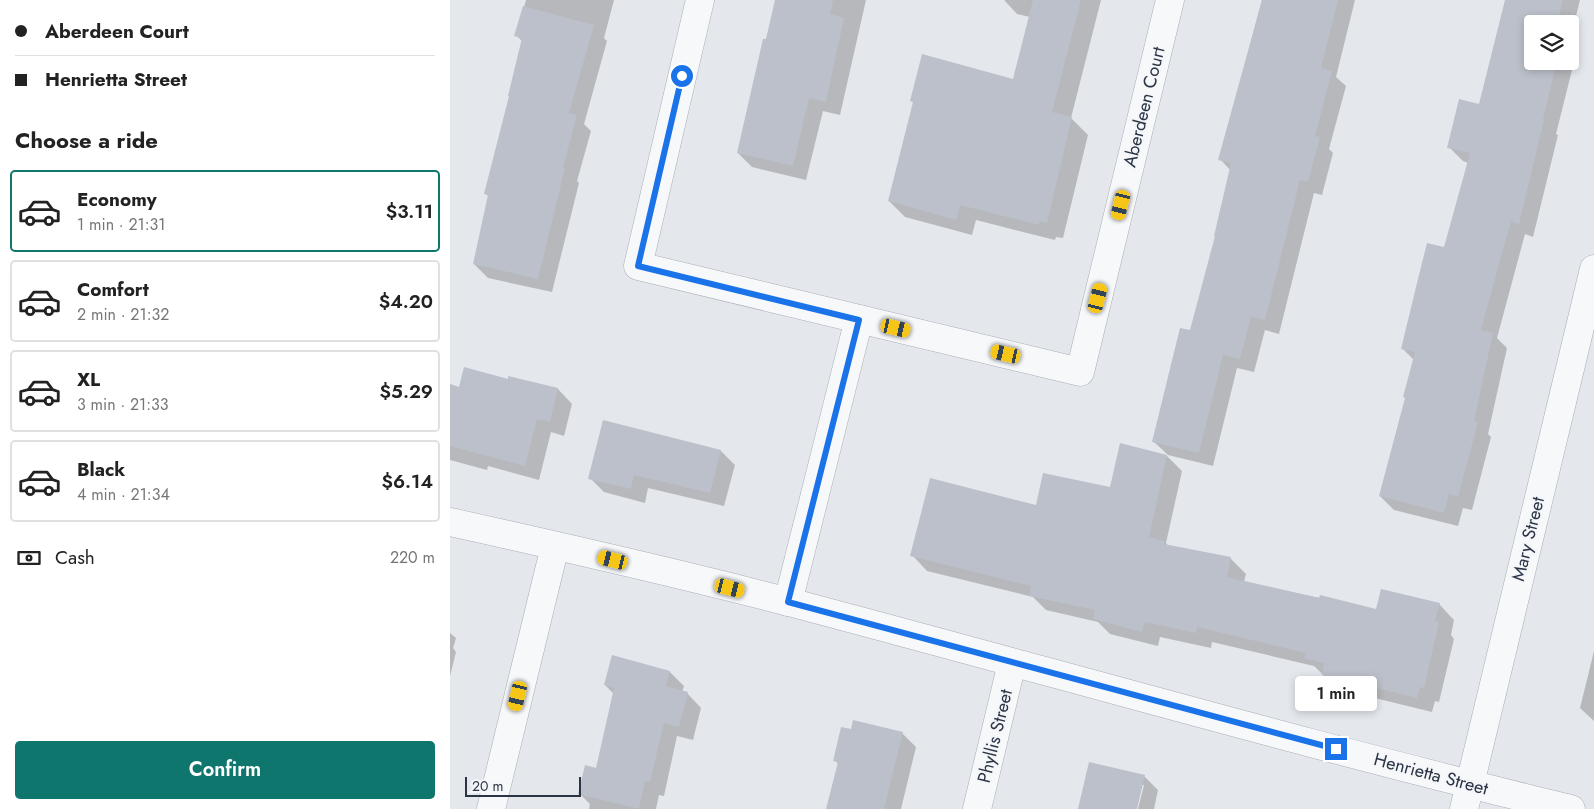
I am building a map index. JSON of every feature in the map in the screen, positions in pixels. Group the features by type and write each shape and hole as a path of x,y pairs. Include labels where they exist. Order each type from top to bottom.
{"street":[{"name":"Aberdeen Court","path":"700,0 638,266 1080,372 1170,0"},
{"name":"Mary Street","path":"1466,797 1594,269"},
{"path":"788,602 859,320"},
{"name":"Henrietta Street","path":"450,522 788,602 1012,663 1466,797 1571,809"},
{"path":"491,809 555,546"},
{"name":"Phyllis Street","path":"977,809 1012,663"}],"building":[{"path":"775,0 833,0 830,14 844,18 826,102 809,98 793,166 737,153 763,39 766,39"},
{"path":"1033,0 1081,0 1052,112 1072,117 1047,223 1040,221 1039,225 960,205 956,220 888,201 913,102 910,101 922,54 1013,79"},
{"path":"1262,0 1338,0 1321,68 1332,71 1315,136 1320,137 1308,182 1300,180 1265,320 1251,317 1240,359 1223,355 1199,453 1152,442 1180,328 1190,330 1215,236 1231,163 1218,160"},
{"path":"1505,0 1563,0 1559,15 1524,15 1524,70 1555,70 1519,224 1511,221 1481,330 1493,333 1474,421 1478,422 1458,497 1449,494 1444,513 1379,496 1415,352 1401,349 1427,243 1444,247 1470,153 1447,148 1459,99 1479,104"},
{"path":"523,6 594,25 569,113 577,115 563,167 565,168 538,279 473,264 488,195 484,194 522,38 514,36"},
{"path":"464,367 508,379 508,376 558,388 550,422 537,419 525,466 450,446 450,384 459,387"},
{"path":"603,420 721,450 710,493 634,475 631,489 588,479"},
{"path":"1120,443 1167,455 1149,537 1165,541 1164,544 1231,557 1227,577 1319,598 1320,595 1376,609 1381,589 1440,603 1435,621 1439,622 1424,688 1420,687 1417,698 1322,675 1324,663 1304,658 1306,653 1197,627 1196,633 1145,622 1142,632 1093,619 1095,610 1029,596 1031,586 910,556 930,478 1036,505 1043,473 1110,487"},
{"path":"612,655 670,671 666,686 688,692 679,727 664,723 650,782 645,781 639,809 578,794 585,765 596,768 614,688 604,685"},
{"path":"853,720 903,732 884,809 826,809 838,762 833,761 841,727 851,729"},
{"path":"1089,762 1145,775 1137,809 1078,809"}],"route":[{"path":"682,76 638,266 859,320 788,602 1336,749"}]}
